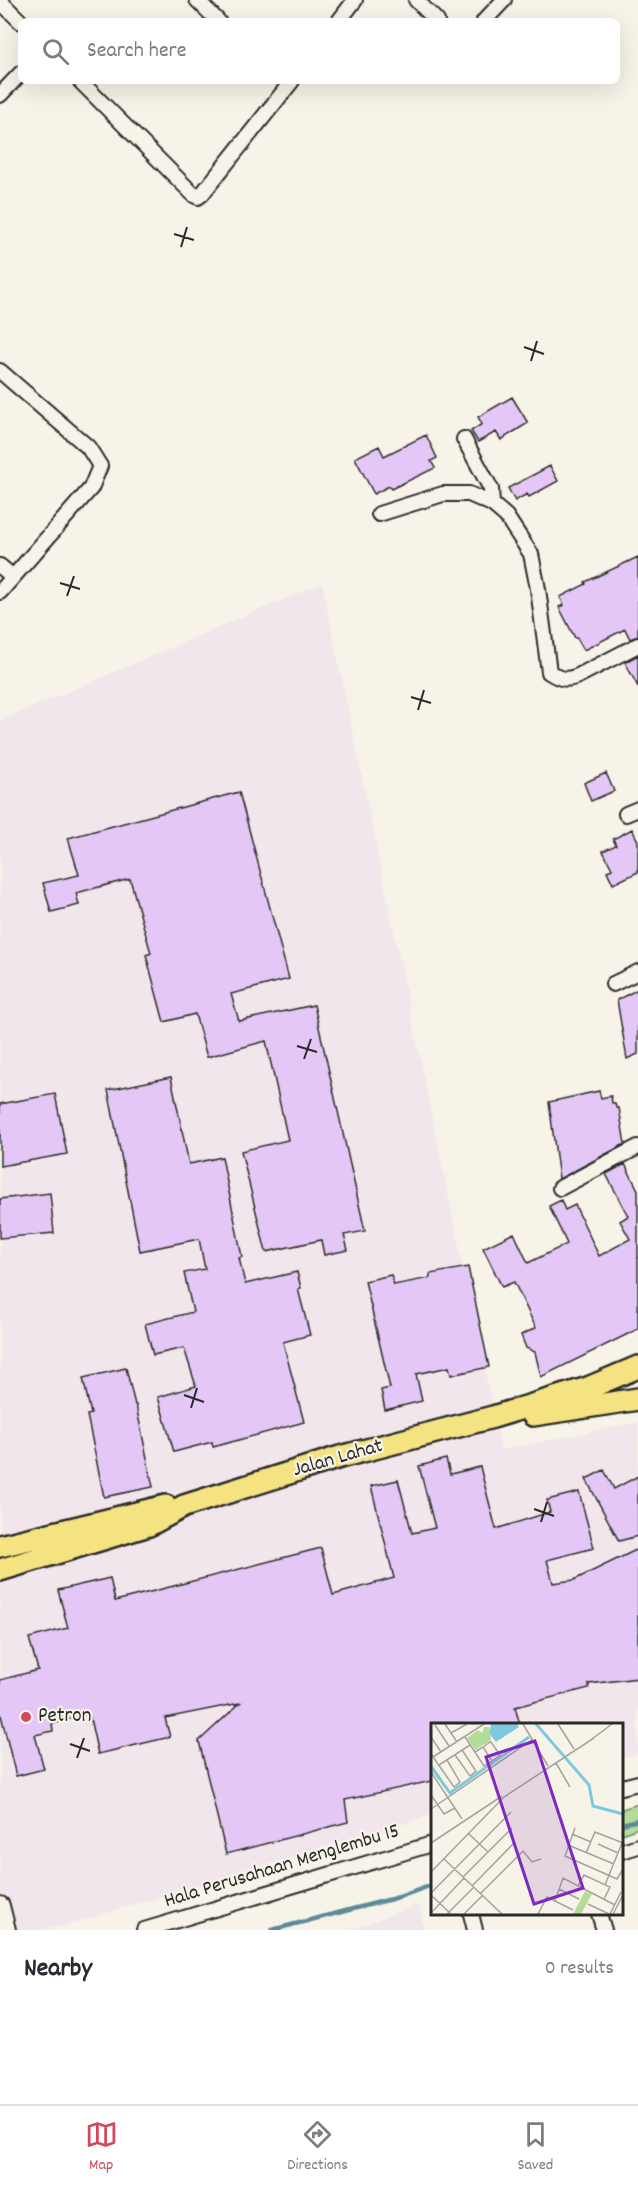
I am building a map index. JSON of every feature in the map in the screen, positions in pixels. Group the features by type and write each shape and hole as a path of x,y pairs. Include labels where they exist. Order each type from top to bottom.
{"main road":[{"name":"Jalan Lahat","path":"0,1570 149,1525 184,1506 340,1457 493,1417 588,1388 638,1367"},
{"name":"Jalan Lahat","path":"493,1417 523,1416 588,1408 638,1399"},
{"name":"Jalan Lahat","path":"0,1546 167,1506 184,1506"}],"street":[{"path":"197,0 215,18"},
{"path":"341,18 355,0"},
{"path":"417,0 435,18"},
{"path":"487,18 504,0"},
{"path":"0,1 18,19"},
{"path":"0,95 18,77"},
{"path":"83,84 198,197 285,84"},
{"path":"0,371 88,447 100,466 91,488 0,592"},
{"path":"464,439 491,489 492,504"},
{"path":"379,514 443,494 469,494 492,504 506,516 531,554 549,672 557,677 568,680 638,645"},
{"path":"0,566 13,577"},
{"path":"613,984 638,972"},
{"path":"560,1188 638,1147"},
{"path":"623,1786 638,1782"},
{"name":"Hala Perusahaan Menglembu 15","path":"144,1930 431,1844"},
{"path":"623,1850 638,1846"},
{"path":"0,1906 6,1930"},
{"path":"471,1915 475,1930"},
{"path":"599,1915 604,1930"}],"shaded area":[{"path":"322,583 501,1450 638,1422 638,1753 623,1758 623,1723 431,1723 431,1815 70,1924 42,1930 0,1930 0,721"},
{"path":"419,1905 424,1930 349,1930 409,1908"}],"green space":[{"path":"638,1804 638,1828 623,1834 623,1809"}],"building":[{"path":"512,397 528,423 501,440 496,432 478,442 471,431 482,424 478,417"},
{"path":"426,435 437,458 431,461 435,468 391,489 389,486 374,494 355,458 379,446 384,456"},
{"path":"550,466 558,481 529,497 527,494 515,501 508,488"},
{"path":"638,557 638,636 630,639 625,629 584,650 559,607 564,605 560,597 586,584 585,582"},
{"path":"638,655 638,687 625,662"},
{"path":"606,773 614,791 591,801 584,783"},
{"path":"239,792 289,979 231,994 239,1021 314,1005 365,1231 344,1235 348,1250 324,1255 321,1240 266,1252 241,1151 288,1140 266,1041 207,1057 195,1014 164,1022 146,955 151,953 130,879 76,893 79,905 51,912 43,883 79,875 68,838"},
{"path":"632,829 638,841 638,872 613,884 607,871 612,869 603,851 616,845 613,839"},
{"path":"638,989 638,1054 627,1059 617,1000"},
{"path":"171,1077 189,1164 222,1157 242,1257 239,1258 245,1284 297,1272 301,1288 298,1289 310,1335 283,1342 304,1422 213,1447 212,1442 174,1452 158,1397 196,1386 184,1348 153,1355 145,1324 193,1312 184,1273 205,1269 199,1239 140,1251 108,1090"},
{"path":"599,1091 601,1098 611,1096 612,1103 619,1108 625,1144 559,1179 549,1102"},
{"path":"55,1094 67,1154 0,1166 0,1104"},
{"path":"625,1164 638,1190 638,1329 541,1377 535,1352 526,1348 521,1335 536,1328 514,1282 502,1287 483,1248 514,1233 528,1263 567,1244 549,1206 561,1200 565,1210 575,1205 599,1256 630,1239 620,1221 628,1216 606,1174"},
{"path":"50,1193 54,1233 0,1238 0,1199"},
{"path":"468,1267 489,1367 451,1375 449,1367 416,1374 422,1401 385,1410 381,1390 390,1388 365,1281 391,1275 394,1285 430,1278 430,1274"},
{"path":"126,1368 153,1487 104,1497 87,1415 91,1414 83,1378"},
{"path":"446,1459 450,1474 480,1467 496,1529 550,1512 547,1500 579,1492 594,1548 547,1560 553,1583 574,1580 638,1549 638,1678 589,1684 589,1688 515,1707 519,1723 431,1723 431,1781 345,1800 348,1822 226,1854 199,1741 240,1703 165,1718 170,1737 98,1754 89,1714 52,1724 53,1731 35,1735 44,1769 16,1776 0,1711 0,1680 38,1670 29,1638 68,1628 58,1590 110,1578 115,1601 321,1548 333,1595 394,1578 371,1486 398,1480 412,1533 435,1528 419,1466"},
{"path":"604,1470 614,1489 638,1476 638,1536 619,1541 586,1479"}],"waterway":[{"path":"623,1824 638,1820"},
{"path":"272,1930 399,1897 431,1885"}],"place":[{"name":"Petron","path":"26,1717"}]}
